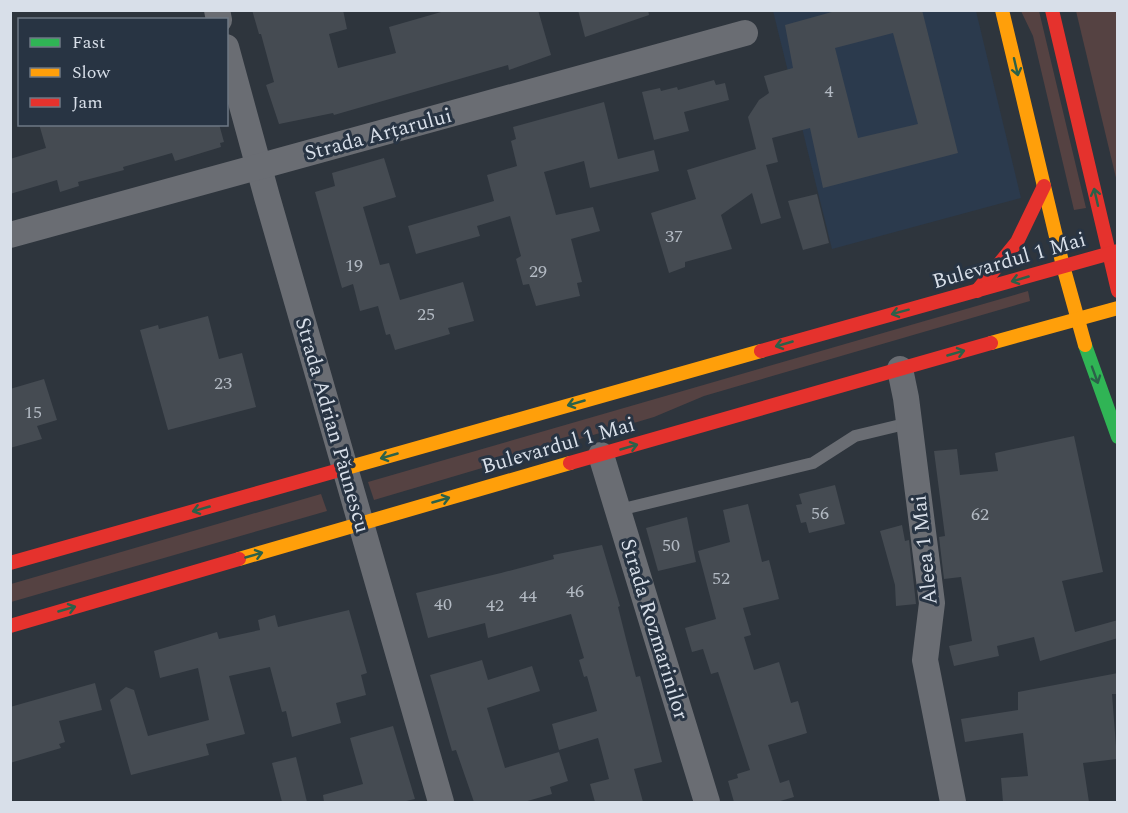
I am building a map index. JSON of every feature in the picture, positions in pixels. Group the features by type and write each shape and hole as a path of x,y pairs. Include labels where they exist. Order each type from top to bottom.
{"main road":[{"path":"1002,10 1077,320 1118,437"},
{"path":"1052,10 1113,253 1118,291"},
{"path":"977,291 1004,263 1030,224 1044,186"},
{"name":"Bulevardul 1 Mai","path":"10,563 1113,253"},
{"name":"Bulevardul 1 Mai","path":"10,626 361,523 1118,308"}],"street":[{"name":"Strada Arțarului","path":"10,235 745,33"},
{"name":"Strada Adrian Păunescu","path":"228,54 441,802"},
{"name":"Aleea 1 Mai","path":"900,369 932,603 925,660 953,802"},
{"name":"Strada Rozmarinilor","path":"601,455 707,802"}],"lane":[{"path":"619,510 813,463 855,436 909,423"}],"shaded area":[{"path":"773,11 976,11 1021,198 832,249"},
{"path":"1021,11 1039,11 1086,208 1074,210 1033,36"},
{"path":"1076,11 1117,11 1117,182"},
{"path":"1028,291 1030,301 704,396 654,417 374,500 368,482"},
{"path":"321,494 327,511 11,602 11,584"}],"building":[{"path":"252,10 343,10 347,29 329,34 338,68 396,53 389,27 448,10 538,10 551,55 509,70 508,65 334,115 333,113 279,124 266,85 274,82"},
{"path":"578,10 648,10 649,15 585,37"},
{"path":"839,10 922,10 958,153 823,188 810,128 772,138 778,162 766,165 781,218 761,224 752,193 721,215 732,249 685,262 685,267 669,273 651,213 696,199 687,170 756,149 748,117 759,100 769,93 764,76 793,68 785,25","holes":["893,33 918,124 858,138 835,48"]},
{"path":"714,80 716,85 725,83 729,100 684,112 689,131 654,140 642,92 677,87 678,90"},
{"path":"604,102 618,159 654,150 659,171 590,188 584,161 544,172 556,215 593,207 600,231 571,239 582,282 577,283 580,296 536,306 529,284 523,285 516,259 521,256 510,216 477,226 480,236 416,254 408,226 494,201 487,175 517,166 511,141 516,139 513,127"},
{"path":"40,126 220,126 224,142 220,143 221,147 175,161 172,153 123,167 124,170 78,182 79,186 60,192 57,180 10,194 10,159 46,148"},
{"path":"384,158 396,197 363,207 380,265 389,263 400,300 463,282 474,321 448,328 450,334 395,350 390,334 386,335 378,306 360,311 353,284 342,288 315,192 335,186 332,173"},
{"path":"817,194 829,243 803,250 788,201"},
{"path":"208,316 219,359 242,353 256,407 168,430 140,330 158,325 159,329"},
{"path":"44,379 57,420 37,426 42,439 10,448 10,389"},
{"path":"1074,436 1103,572 1062,581 1075,632 1118,620 1118,638 1040,661 1034,637 997,646 999,656 954,666 949,646 972,641 961,577 944,579 939,537 945,536 934,451 957,449 960,475 998,471 995,453"},
{"path":"835,485 845,524 809,533 806,522 801,523 796,505 802,504 799,494"},
{"path":"748,504 762,562 769,560 779,599 743,608 751,635 744,637 754,670 779,662 791,703 798,701 807,733 768,745 780,783 789,780 794,797 777,802 734,802 728,781 738,778 737,774 750,770 718,672 711,674 703,649 692,652 685,628 716,619 698,551 730,542 723,510"},
{"path":"687,517 696,562 658,571 646,528"},
{"path":"902,525 905,541 909,540 916,604 896,606 895,585 880,531"},
{"path":"602,545 620,606 618,607 636,677 640,676 662,762 634,769 643,802 595,802 590,784 609,779 598,738 559,750 552,724 597,711 587,676 584,677 579,660 584,658 571,614 488,638 485,623 428,638 416,593 554,559 553,555"},
{"path":"349,610 367,673 361,675 366,695 336,703 341,723 292,737 286,711 282,712 270,667 229,676 245,734 206,744 209,755 131,775 110,700 126,687 134,690 148,736 209,720 198,668 160,678 154,651 217,632 219,639 260,630 258,620 275,615 278,627"},
{"path":"482,660 488,680 532,666 540,691 487,708 505,768 559,752 568,781 550,787 552,794 524,802 474,802 456,750 452,751 430,675"},
{"path":"1118,673 1118,694 1112,694 1117,759 1083,763 1089,802 1003,802 1001,778 1028,776 1023,733 965,742 961,719 1018,710 1018,692"},
{"path":"95,683 102,710 59,721 65,742 59,744 61,748 10,763 10,707"},
{"path":"393,726 415,799 402,802 324,802 323,795 363,784 350,738"},
{"path":"296,757 307,802 282,802 272,763"}],"traffic: fast":[{"path":"1085,345 1118,437"}],"traffic: slow":[{"path":"1002,10 1063,266 1085,345"},
{"path":"991,343 1118,308"},
{"path":"343,469 761,351"},
{"path":"239,559 570,463"}],"traffic: jam":[{"path":"1052,10 1118,291"},
{"path":"977,291 1017,242 1044,186"},
{"path":"761,351 1118,251"},
{"path":"570,463 991,343"},
{"path":"10,563 343,469"},
{"path":"10,626 239,559"}]}
